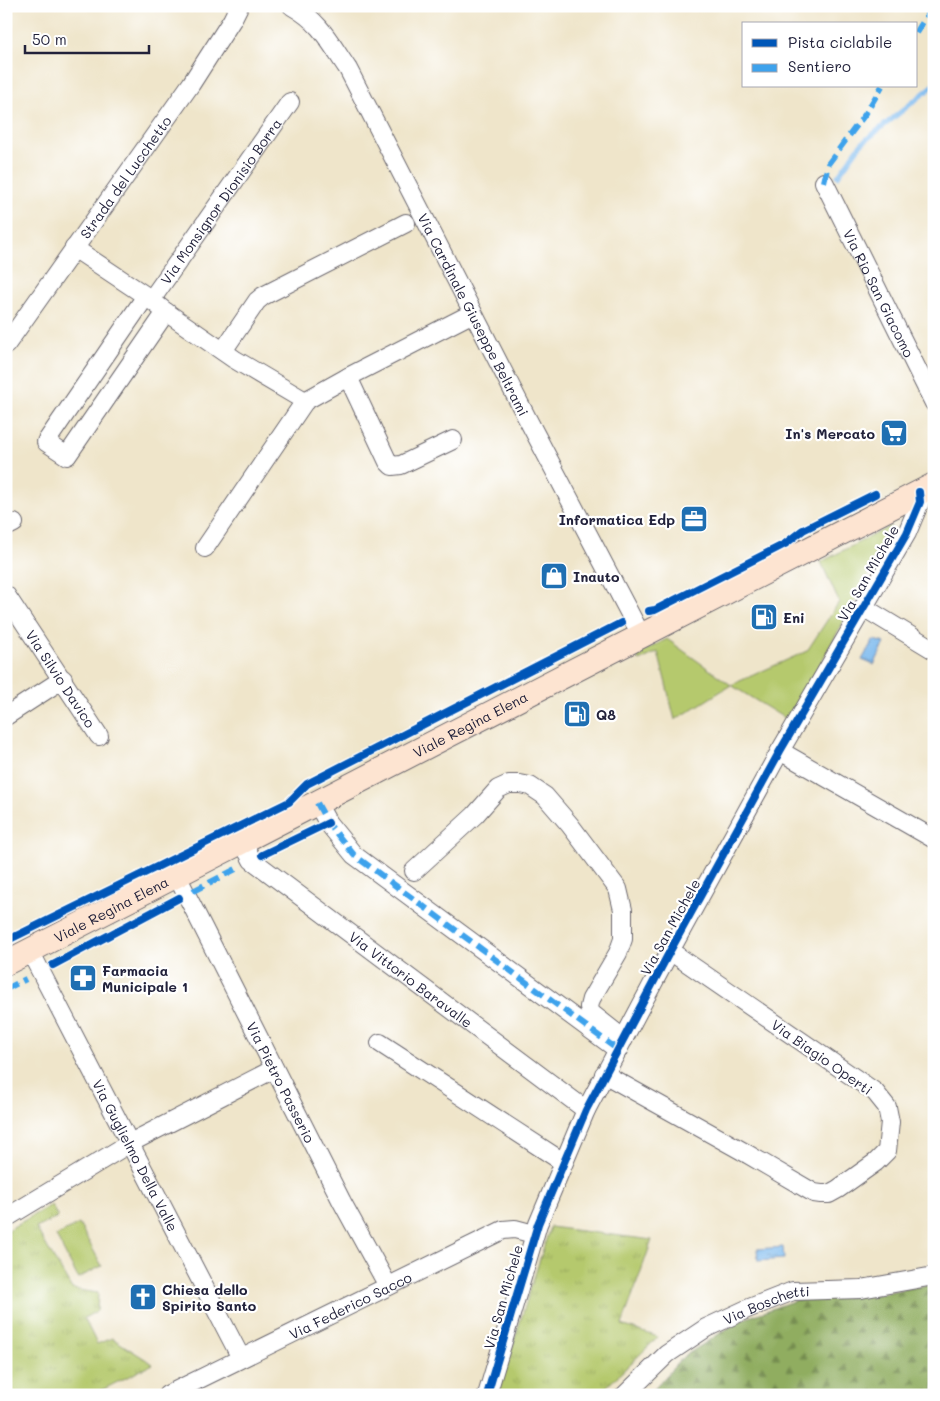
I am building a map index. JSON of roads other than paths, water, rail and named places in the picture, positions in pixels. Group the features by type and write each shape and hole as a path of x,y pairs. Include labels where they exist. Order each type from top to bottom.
{"main road":[{"name":"Viale Regina Elena","path":"6,963 177,876 247,852 317,803 926,488"}],"street":[{"name":"Strada del Lucchetto","path":"6,345 191,84 239,6"},
{"name":"Via Cardinale Giuseppe Beltrami","path":"292,6 308,15 323,31 348,69 528,420 642,635"},
{"name":"Via Monsignor Dionisio Borra","path":"166,312 67,456 46,442 290,102"},
{"name":"Via Rio San Giacomo","path":"824,182 934,403"},
{"path":"223,351 262,296 406,223"},
{"path":"74,248 149,298 223,351 305,401"},
{"path":"206,548 305,401 473,313"},
{"path":"348,377 388,462 392,466 401,465 453,440"},
{"name":"Via San Michele","path":"487,1395 534,1234 586,1110 670,950 780,751 907,533 926,488"},
{"name":"Via Silvio Davico","path":"6,595 99,736"},
{"path":"863,607 934,650"},
{"path":"6,716 62,679"},
{"path":"780,751 934,839"},
{"path":"414,871 475,815 498,789 509,784 520,784 530,786 545,796 570,825 618,889 623,910 623,938 618,953 591,999 589,1007 591,1013 621,1044"},
{"path":"317,803 328,823 354,856 621,1044"},
{"name":"Via Vittorio Baravalle","path":"247,852 586,1110"},
{"name":"Via Pietro Passerio","path":"177,876 337,1194 388,1286"},
{"name":"Via Biagio Operti","path":"604,1074 814,1193 829,1194 876,1162 887,1151 890,1122 887,1107 875,1092 670,950"},
{"name":"Via Guglielmo Della Valle","path":"30,951 241,1358"},
{"path":"380,1043 563,1162"},
{"path":"6,1218 130,1143 274,1069"},
{"name":"Via Federico Sacco","path":"167,1395 504,1230 515,1229 534,1234"},
{"name":"Via Boschetti","path":"625,1395 667,1354 706,1328 747,1309 794,1291 861,1289 934,1276"}],"water":[{"path":"873,640 885,643 874,665 862,660"},
{"path":"783,1247 784,1259 758,1261 757,1249"}],"waterway":[{"path":"838,176 861,144 934,85"}],"place":[{"name":"In's Mercato","path":"894,433"},
{"name":"Informatica Edp","path":"694,519"},
{"name":"Inauto","path":"554,576"},
{"name":"Eni","path":"764,617"},
{"name":"Q8","path":"577,714"},
{"name":"Farmacia Municipale 1","path":"83,978"},
{"name":"Chiesa dello Spirito Santo","path":"143,1297"}]}
